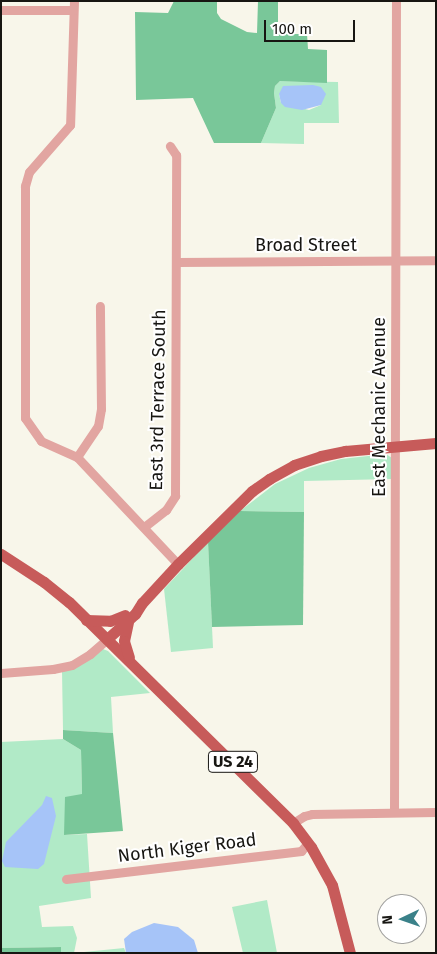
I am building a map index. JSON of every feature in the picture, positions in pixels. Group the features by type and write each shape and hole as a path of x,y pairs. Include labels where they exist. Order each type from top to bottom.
{"main road":[{"path":"107,639 111,630 142,603 178,564 252,491 277,474 294,465 320,456 436,443"},
{"name":"US 24","path":"1,554 44,582 107,639 293,823 322,865 334,890 350,953"},
{"path":"86,620 110,621 127,617"},
{"path":"127,617 124,640 130,661"}],"street":[{"name":"East Mechanic Avenue","path":"394,812 396,1"},
{"path":"1,10 74,6 70,124 29,172 25,186 25,418 41,441 77,457 178,564"},
{"name":"East 3rd Terrace South","path":"144,527 166,510 175,496 176,155 170,146"},
{"name":"Broad Street","path":"177,262 436,260"},
{"path":"77,457 98,426 101,409 100,306"},
{"path":"1,673 53,668 72,664 90,654 107,639"},
{"path":"293,823 304,816 312,814 436,812"},
{"name":"North Kiger Road","path":"66,879 301,851 308,843"}],"green space":[{"path":"174,1 217,1 217,13 221,19 247,32 257,33 258,1 278,1 278,34 307,34 308,49 327,50 327,83 280,81 275,86 276,108 261,143 214,143 193,98 136,100 135,12 168,13"},
{"path":"280,81 338,82 339,123 304,123 304,144 261,143 276,108 275,86","holes":["279,94 321,105 309,110 281,103"]},
{"path":"386,454 392,458 393,479 304,481 304,512 240,511 275,484 309,468 341,459"},
{"path":"240,511 304,512 303,625 212,627 208,542"},
{"path":"208,542 213,648 171,652 164,589"},
{"path":"103,649 108,651 150,693 111,697 113,733 63,730 62,671"},
{"path":"63,730 113,733 123,831 64,835 65,797 82,794 81,750 63,739"},
{"path":"63,739 81,750 82,795 64,835 87,834 91,898 39,906 42,927 73,926 77,938 74,953 61,953 61,947 1,948 1,742"},
{"path":"267,900 277,953 243,953 232,907"},
{"path":"61,947 61,953 1,953 1,948"},
{"path":"124,948 126,953 74,953"}],"water":[{"path":"313,85 321,87 326,94 321,105 302,110 285,107 281,103 279,94 283,86"},
{"path":"46,796 52,798 56,816 44,864 38,869 5,867 2,861 6,842 42,805"},
{"path":"154,923 178,927 194,940 198,953 126,953 124,939 132,932"}]}
